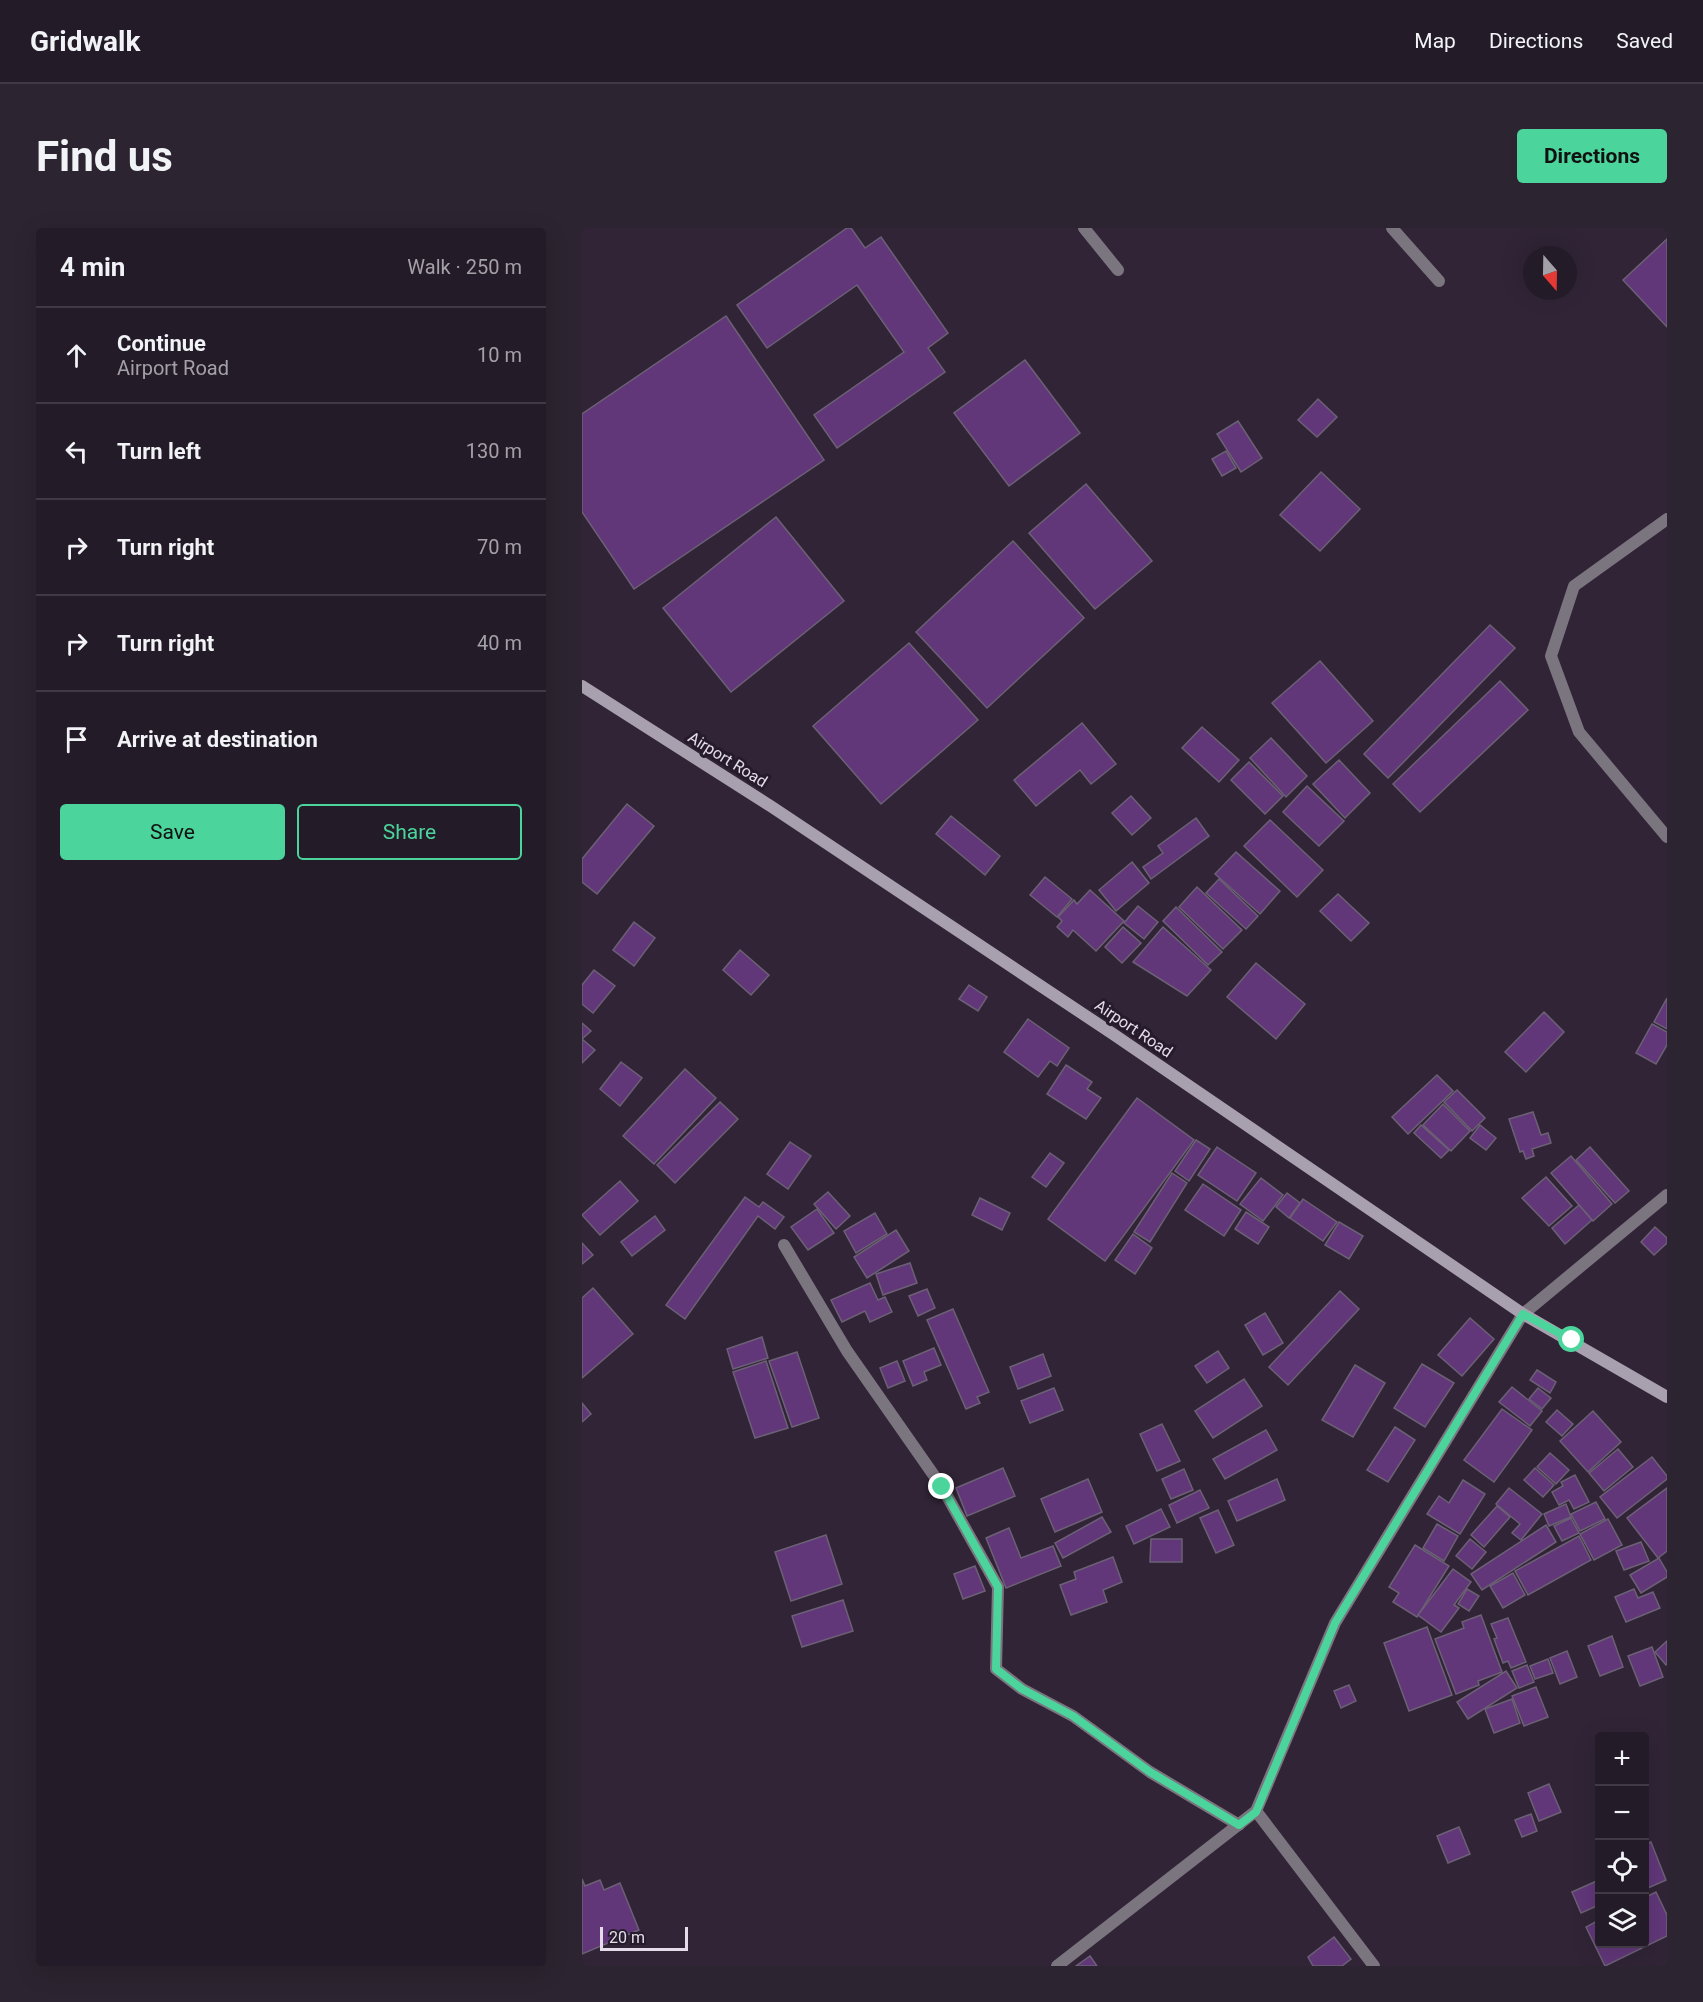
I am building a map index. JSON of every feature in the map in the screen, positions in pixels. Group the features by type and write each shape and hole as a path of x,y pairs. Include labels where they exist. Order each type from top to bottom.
{"main road":[{"name":"Airport Road","path":"582,686 772,807 1113,1034 1523,1314 1667,1397"}],"street":[{"path":"1084,228 1118,270"},
{"path":"1392,228 1438,281"},
{"path":"1667,519 1574,586 1551,656 1579,732 1667,837"},
{"path":"1057,1966 1256,1812 1335,1623 1523,1314 1667,1195"},
{"path":"784,1245 847,1351 942,1487 998,1587 996,1669 1022,1689 1073,1716 1150,1772 1239,1825"},
{"path":"1256,1812 1374,1966"}],"building":[{"path":"847,228 851,228 865,248 881,237 948,333 928,348 945,372 837,448 814,415 904,352 857,285 767,348 737,305"},
{"path":"1667,239 1667,327 1623,280"},
{"path":"726,316 824,460 634,589 582,512 582,414"},
{"path":"1025,360 1080,433 1009,486 954,413"},
{"path":"1318,399 1337,417 1317,437 1298,420"},
{"path":"1238,421 1262,458 1241,472 1217,434"},
{"path":"1226,451 1236,468 1222,476 1212,459"},
{"path":"1321,472 1360,509 1320,551 1280,515"},
{"path":"1086,484 1152,561 1095,609 1029,533"},
{"path":"776,517 844,601 731,692 663,608"},
{"path":"1013,541 1084,618 987,708 916,632"},
{"path":"1490,625 1515,648 1388,778 1364,754"},
{"path":"909,643 978,720 881,804 813,726"},
{"path":"1320,661 1373,721 1326,763 1272,703"},
{"path":"1500,681 1528,710 1420,812 1393,784"},
{"path":"1082,723 1116,764 1091,784 1080,770 1036,806 1014,780"},
{"path":"1202,727 1239,760 1219,782 1182,748"},
{"path":"1271,738 1307,776 1286,797 1250,758"},
{"path":"1339,760 1370,793 1345,818 1313,784"},
{"path":"1249,762 1283,796 1265,814 1231,780"},
{"path":"1307,786 1344,821 1319,846 1283,812"},
{"path":"1131,796 1151,818 1132,835 1112,813"},
{"path":"627,804 654,826 597,894 582,882 582,859"},
{"path":"951,816 1000,856 985,875 936,834"},
{"path":"1196,818 1209,836 1151,879 1143,867 1163,853 1158,846"},
{"path":"1270,820 1323,870 1297,897 1244,846"},
{"path":"1236,852 1280,891 1260,914 1215,874"},
{"path":"1132,862 1149,883 1116,911 1099,890"},
{"path":"1045,877 1072,899 1057,917 1030,895"},
{"path":"1219,879 1258,916 1246,929 1206,893"},
{"path":"1197,887 1242,930 1223,949 1179,907"},
{"path":"1090,890 1124,921 1096,951 1073,930 1068,937 1057,927 1062,921 1058,917 1074,900 1077,904"},
{"path":"1338,894 1369,923 1351,941 1320,911"},
{"path":"1138,906 1158,922 1144,939 1124,923"},
{"path":"1176,907 1222,952 1208,965 1163,921"},
{"path":"634,922 655,938 634,966 613,950"},
{"path":"1123,927 1141,943 1122,963 1105,947"},
{"path":"1163,927 1211,970 1187,996 1133,962"},
{"path":"740,950 769,975 751,995 723,970"},
{"path":"1256,963 1305,1004 1276,1039 1227,997"},
{"path":"594,970 615,986 593,1013 582,1004 582,985"},
{"path":"969,985 987,997 978,1011 959,999"},
{"path":"1667,998 1667,1029 1654,1022"},
{"path":"1544,1012 1564,1032 1526,1072 1505,1052"},
{"path":"1028,1019 1069,1048 1057,1066 1050,1061 1038,1077 1004,1052"},
{"path":"582,1023 591,1031 582,1039"},
{"path":"1652,1024 1667,1032 1667,1045 1656,1064 1636,1053"},
{"path":"582,1039 595,1050 582,1063"},
{"path":"621,1062 642,1078 620,1106 600,1089"},
{"path":"1066,1065 1092,1082 1087,1089 1101,1098 1086,1119 1047,1094"},
{"path":"685,1069 716,1098 654,1164 623,1136"},
{"path":"1437,1075 1453,1091 1408,1134 1392,1117"},
{"path":"1457,1090 1485,1118 1472,1131 1444,1102"},
{"path":"1137,1098 1194,1140 1105,1261 1048,1219"},
{"path":"720,1102 738,1119 675,1183 657,1165"},
{"path":"1443,1104 1470,1131 1451,1151 1423,1125"},
{"path":"1533,1112 1541,1135 1548,1133 1551,1143 1532,1149 1534,1156 1526,1159 1523,1151 1520,1152 1509,1119"},
{"path":"1421,1125 1449,1150 1441,1158 1414,1133"},
{"path":"1480,1125 1496,1138 1486,1150 1470,1138"},
{"path":"1196,1140 1210,1149 1189,1181 1175,1171"},
{"path":"790,1142 811,1156 788,1189 767,1174"},
{"path":"1217,1147 1256,1173 1237,1201 1198,1175"},
{"path":"1590,1147 1629,1191 1615,1203 1576,1160"},
{"path":"1050,1153 1064,1163 1046,1187 1032,1177"},
{"path":"1571,1156 1612,1204 1593,1221 1551,1173"},
{"path":"1172,1173 1187,1183 1150,1242 1134,1232"},
{"path":"1546,1177 1572,1206 1549,1226 1522,1198"},
{"path":"1261,1178 1283,1195 1263,1221 1240,1204"},
{"path":"620,1181 638,1201 600,1235 582,1215"},
{"path":"1203,1184 1241,1210 1224,1236 1185,1210"},
{"path":"828,1192 850,1216 836,1229 814,1204"},
{"path":"1287,1193 1300,1203 1289,1218 1276,1207"},
{"path":"745,1197 759,1207 763,1202 784,1217 775,1229 758,1216 685,1319 666,1305"},
{"path":"980,1198 1010,1213 1002,1230 972,1215"},
{"path":"1303,1199 1337,1222 1323,1241 1290,1218"},
{"path":"1579,1205 1592,1220 1565,1244 1552,1228"},
{"path":"817,1209 834,1233 808,1250 791,1227"},
{"path":"1246,1212 1269,1227 1258,1244 1235,1229"},
{"path":"875,1213 887,1234 856,1253 844,1231"},
{"path":"655,1216 665,1230 632,1256 621,1242"},
{"path":"1339,1222 1363,1236 1349,1259 1325,1245"},
{"path":"1655,1227 1667,1238 1667,1243 1654,1255 1641,1242"},
{"path":"896,1230 909,1251 867,1278 854,1257"},
{"path":"1133,1234 1152,1248 1135,1274 1115,1260"},
{"path":"582,1243 593,1255 582,1264"},
{"path":"910,1263 917,1283 883,1295 876,1274"},
{"path":"870,1283 878,1300 885,1297 892,1312 870,1322 865,1311 842,1322 831,1300"},
{"path":"593,1288 633,1334 582,1378 582,1298"},
{"path":"927,1289 935,1308 918,1316 909,1296"},
{"path":"1340,1291 1359,1309 1288,1385 1269,1367"},
{"path":"953,1309 989,1392 977,1397 980,1403 966,1409 927,1320"},
{"path":"1265,1313 1283,1343 1263,1355 1245,1325"},
{"path":"1470,1318 1494,1339 1462,1376 1438,1355"},
{"path":"762,1337 768,1358 733,1369 727,1349"},
{"path":"934,1348 941,1365 924,1372 927,1380 913,1386 903,1361"},
{"path":"1218,1351 1229,1368 1207,1383 1195,1366"},
{"path":"797,1352 819,1418 792,1427 769,1361"},
{"path":"1043,1354 1051,1376 1018,1389 1010,1367"},
{"path":"766,1361 788,1428 755,1438 733,1372"},
{"path":"897,1361 905,1381 888,1388 880,1368"},
{"path":"1422,1364 1454,1383 1425,1427 1394,1408"},
{"path":"1355,1365 1385,1383 1353,1437 1322,1420"},
{"path":"1537,1370 1556,1382 1550,1393 1530,1380"},
{"path":"1244,1379 1262,1406 1213,1438 1195,1411"},
{"path":"1512,1387 1542,1411 1530,1426 1499,1402"},
{"path":"1054,1388 1063,1410 1030,1423 1021,1401"},
{"path":"1538,1388 1551,1398 1542,1409 1529,1399"},
{"path":"582,1403 591,1414 582,1422"},
{"path":"1502,1409 1532,1430 1494,1482 1464,1460"},
{"path":"1557,1410 1573,1424 1562,1436 1546,1422"},
{"path":"1593,1411 1621,1442 1588,1472 1560,1441"},
{"path":"1162,1424 1180,1461 1157,1471 1140,1434"},
{"path":"1395,1427 1415,1440 1388,1482 1367,1470"},
{"path":"1266,1430 1277,1450 1225,1479 1213,1459"},
{"path":"1618,1449 1633,1467 1604,1491 1589,1473"},
{"path":"1550,1453 1569,1470 1556,1484 1537,1467"},
{"path":"1652,1457 1667,1479 1617,1518 1600,1497"},
{"path":"1003,1468 1015,1496 967,1516 956,1488"},
{"path":"1535,1468 1554,1485 1543,1497 1524,1480"},
{"path":"1184,1469 1193,1490 1171,1499 1162,1479"},
{"path":"1575,1475 1589,1502 1574,1509 1569,1500 1559,1505 1552,1492 1563,1486 1561,1482"},
{"path":"1088,1479 1102,1512 1055,1532 1041,1499"},
{"path":"1277,1479 1285,1500 1237,1521 1228,1501"},
{"path":"1463,1480 1485,1494 1460,1534 1427,1514 1439,1496 1449,1503"},
{"path":"1509,1488 1542,1514 1521,1540 1512,1533 1520,1524 1496,1504"},
{"path":"1667,1488 1667,1551 1658,1558 1627,1518"},
{"path":"1200,1490 1209,1508 1177,1523 1169,1505"},
{"path":"1596,1502 1605,1519 1580,1531 1571,1514"},
{"path":"1566,1504 1571,1517 1549,1526 1544,1514"},
{"path":"1497,1506 1510,1517 1484,1547 1471,1535"},
{"path":"1161,1509 1170,1527 1134,1544 1126,1526"},
{"path":"1218,1510 1234,1545 1216,1553 1200,1518"},
{"path":"1102,1517 1111,1532 1063,1558 1055,1543"},
{"path":"1571,1518 1579,1533 1562,1541 1554,1526"},
{"path":"1608,1519 1622,1545 1594,1560 1580,1534"},
{"path":"1437,1524 1458,1536 1444,1561 1423,1548"},
{"path":"1546,1525 1556,1542 1482,1590 1471,1574"},
{"path":"1009,1528 1021,1558 1053,1546 1061,1566 1006,1588 986,1538"},
{"path":"826,1535 842,1584 791,1601 775,1552"},
{"path":"1579,1536 1591,1560 1528,1595 1515,1571"},
{"path":"1151,1539 1182,1539 1182,1562 1150,1562"},
{"path":"1470,1539 1486,1552 1472,1569 1456,1556"},
{"path":"1641,1542 1649,1561 1624,1570 1616,1551"},
{"path":"1415,1545 1449,1566 1417,1617 1393,1602 1399,1593 1389,1587"},
{"path":"1113,1557 1122,1582 1103,1590 1107,1602 1071,1615 1060,1585 1076,1579 1074,1572"},
{"path":"1659,1558 1667,1572 1667,1577 1641,1593 1630,1575"},
{"path":"975,1566 985,1591 963,1599 954,1574"},
{"path":"1453,1569 1471,1582 1454,1605 1459,1608 1441,1632 1418,1615"},
{"path":"1513,1573 1525,1595 1503,1608 1490,1586"},
{"path":"1467,1589 1479,1596 1469,1611 1458,1604"},
{"path":"1634,1589 1638,1598 1653,1592 1660,1608 1626,1622 1615,1597"},
{"path":"843,1600 853,1631 802,1647 792,1616"},
{"path":"1481,1615 1502,1672 1478,1681 1479,1685 1456,1694 1435,1639 1464,1628 1462,1622"},
{"path":"1508,1618 1526,1662 1511,1668 1508,1661 1503,1663 1491,1624"},
{"path":"1427,1627 1452,1695 1409,1711 1384,1643"},
{"path":"1612,1636 1623,1667 1600,1676 1588,1646"},
{"path":"1667,1641 1667,1664 1666,1665 1655,1652"},
{"path":"1652,1647 1663,1677 1640,1686 1628,1656"},
{"path":"1567,1651 1577,1677 1560,1684 1550,1658"},
{"path":"1548,1659 1553,1673 1535,1679 1530,1666"},
{"path":"1527,1665 1534,1682 1519,1688 1512,1671"},
{"path":"1506,1671 1517,1688 1468,1719 1457,1702"},
{"path":"1349,1685 1356,1701 1341,1708 1334,1691"},
{"path":"1536,1687 1548,1717 1524,1726 1512,1696"},
{"path":"1512,1699 1520,1723 1494,1733 1485,1709"},
{"path":"1549,1784 1561,1812 1539,1821 1528,1793"},
{"path":"1531,1814 1537,1831 1522,1837 1515,1820"},
{"path":"1459,1827 1470,1854 1448,1863 1437,1836"},
{"path":"1651,1842 1666,1880 1649,1888 1649,1843"},
{"path":"582,1879 585,1886 600,1880 604,1890 620,1883 639,1930 582,1954"},
{"path":"1595,1882 1595,1907 1581,1913 1572,1892"},
{"path":"1656,1892 1667,1915 1667,1936 1649,1945 1649,1896"},
{"path":"1595,1922 1595,1945 1586,1927"},
{"path":"1334,1937 1351,1959 1342,1966 1313,1966 1308,1957"},
{"path":"1596,1948 1642,1948 1605,1966"},
{"path":"1090,1956 1097,1966 1076,1966"}],"route":[{"path":"942,1487 998,1587 996,1669 1022,1689 1073,1716 1150,1772 1239,1825 1256,1812 1335,1623 1523,1314 1572,1340"}]}
